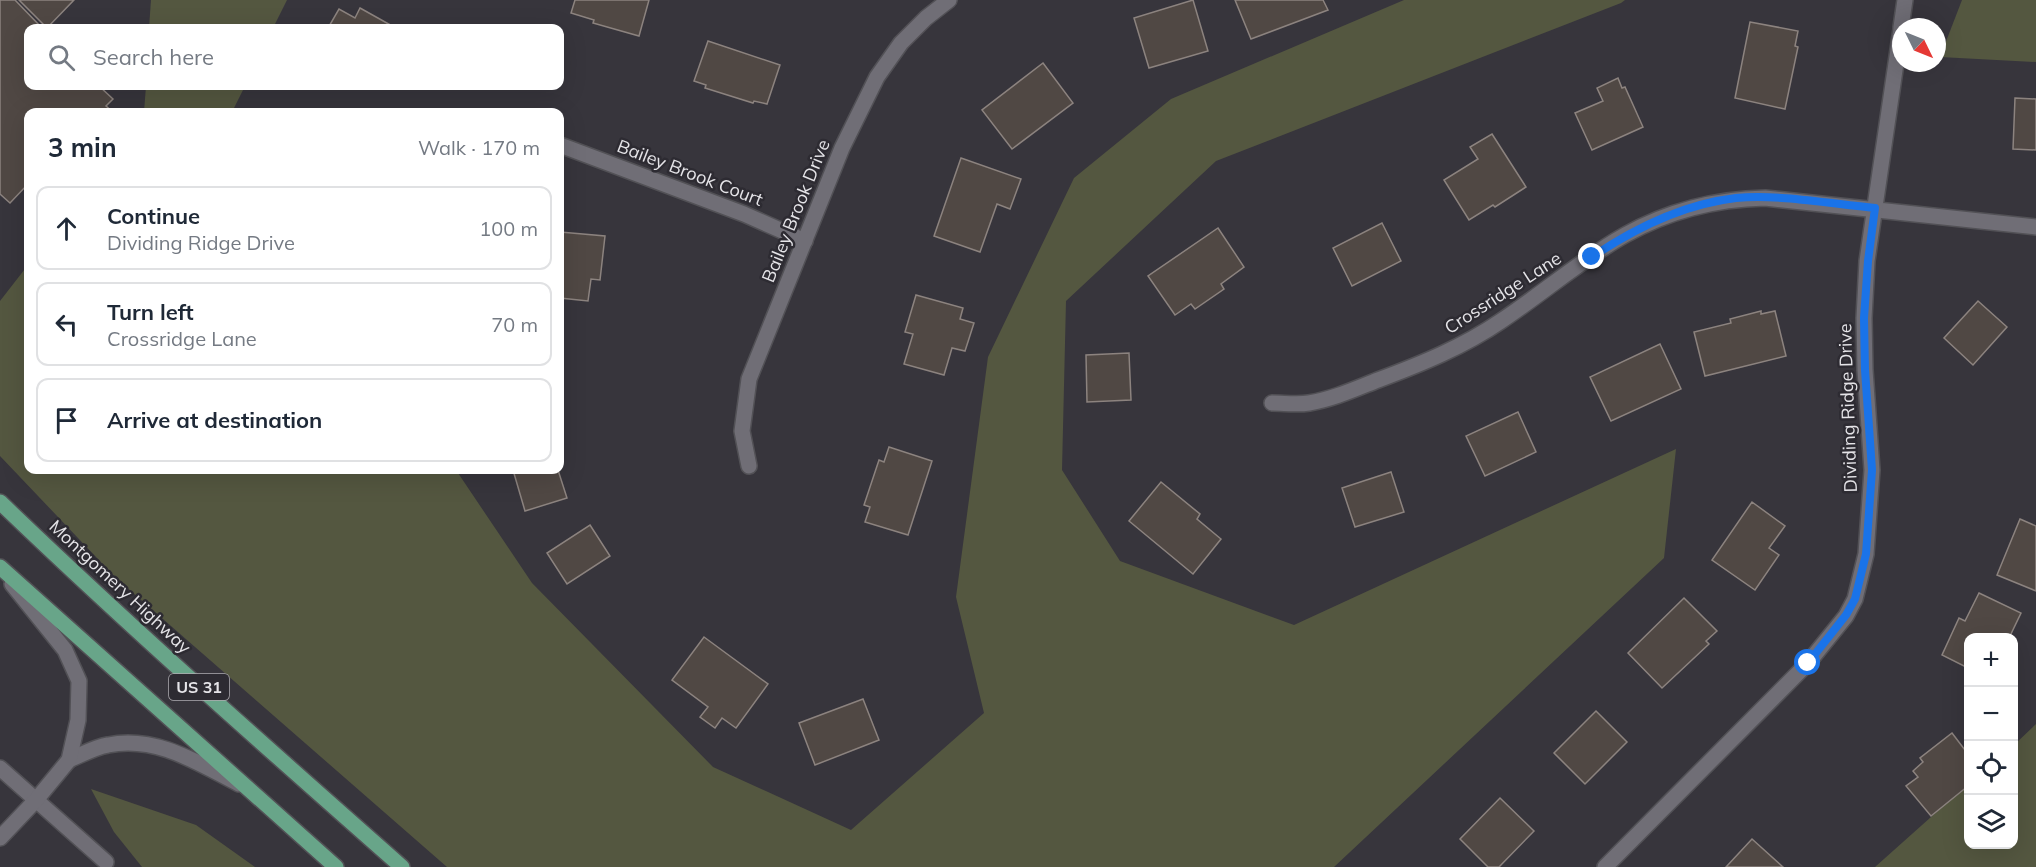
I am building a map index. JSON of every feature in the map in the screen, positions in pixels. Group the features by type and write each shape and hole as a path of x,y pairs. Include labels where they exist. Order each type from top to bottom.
{"main road":[{"name":"Montgomery Highway","path":"0,502 105,601 402,867"},
{"name":"US 31","path":"0,568 336,867"}],"street":[{"name":"Bailey Brook Drive","path":"749,466 742,431 749,379 842,148 877,77 902,43 926,18 950,0"},
{"name":"Dividing Ridge Drive","path":"1902,18 1905,0"},
{"name":"Dividing Ridge Drive","path":"1605,867 1808,663 1846,615 1855,599 1866,554 1872,470 1864,318 1868,261 1895,72"},
{"name":"Bailey Brook Court","path":"564,146 744,214 805,241"},
{"name":"Crossridge Lane","path":"1272,403 1307,404 1340,395 1432,360 1463,345 1500,322 1624,235 1657,220 1708,203 1736,198 1765,198 2036,227"},
{"path":"0,568 65,650 79,681 78,720 69,760 0,838"},
{"path":"69,760 106,745 140,742 172,750 248,788"},
{"path":"0,768 106,862"}],"green space":[{"path":"151,0 287,0 275,24 149,24"},
{"path":"1404,0 1625,0 1216,161 1066,301 1062,470 1120,561 1294,625 1676,449 1664,558 1334,867 447,867 116,578 0,456 0,301 24,270 24,474 459,474 532,583 713,767 851,830 984,713 956,597 988,357 1074,178 1171,99"},
{"path":"1962,0 2036,0 2036,62 1946,57 1946,41"},
{"path":"146,90 243,90 234,108 144,108"},
{"path":"2036,724 2036,867 1875,867 1964,788 1964,849 2018,849 2018,741"},
{"path":"91,789 196,825 255,867 142,867 114,832"}],"building":[{"path":"0,0 15,0 38,24 24,24 24,90 103,90 113,99 106,106 108,108 24,108 24,188 10,203 0,194"},
{"path":"19,0 74,0 51,24 43,24"},
{"path":"575,0 649,0 639,36 593,23 594,20 571,13"},
{"path":"1193,0 1208,51 1149,68 1134,18"},
{"path":"1235,0 1323,0 1328,10 1251,39"},
{"path":"360,8 389,24 330,24 339,9 355,18"},
{"path":"1750,22 1798,31 1795,46 1798,47 1785,109 1735,98"},
{"path":"708,41 780,65 767,104 754,101 753,103 705,88 706,85 694,81"},
{"path":"1043,63 1073,103 1012,149 982,110"},
{"path":"1618,78 1622,88 1625,87 1643,127 1592,150 1575,113 1603,101 1597,88"},
{"path":"2015,98 2036,99 2036,150 2013,149"},
{"path":"1492,134 1526,187 1469,220 1444,180 1478,159 1470,147"},
{"path":"961,158 1021,179 1010,209 997,204 980,252 934,236"},
{"path":"1382,223 1401,261 1352,286 1333,248"},
{"path":"1218,228 1244,267 1221,284 1224,289 1195,309 1191,304 1175,315 1148,276"},
{"path":"564,232 605,236 600,280 591,279 588,301 564,298"},
{"path":"916,295 963,308 960,319 974,323 965,351 952,348 944,375 904,364 913,334 905,332"},
{"path":"1978,301 2007,327 1973,365 1944,338"},
{"path":"1761,311 1761,314 1775,311 1786,356 1705,376 1694,332 1731,323 1730,319"},
{"path":"1660,344 1681,389 1611,421 1590,377"},
{"path":"1129,353 1131,400 1087,402 1086,355"},
{"path":"1518,412 1536,452 1485,476 1466,436"},
{"path":"889,447 932,461 908,535 865,522 870,507 864,505 879,460 884,462"},
{"path":"1391,472 1404,512 1355,527 1342,488"},
{"path":"514,474 559,474 567,498 525,511"},
{"path":"1161,482 1200,514 1197,519 1221,539 1193,574 1129,521"},
{"path":"1752,502 1785,526 1769,548 1779,555 1755,590 1712,560"},
{"path":"2020,519 2036,526 2036,591 1997,575"},
{"path":"590,525 610,556 567,584 547,553"},
{"path":"1979,593 2021,613 2011,633 1964,633 1964,666 1942,655 1959,618 1965,621"},
{"path":"1684,598 1717,631 1706,641 1709,644 1662,688 1628,653"},
{"path":"704,637 768,684 736,728 722,718 715,728 700,717 708,707 672,680"},
{"path":"863,699 879,740 815,765 799,723"},
{"path":"1596,711 1627,742 1585,784 1554,753"},
{"path":"1952,733 1964,749 1964,789 1931,816 1906,786 1918,777 1913,771 1923,762 1920,758"},
{"path":"1500,798 1534,831 1499,867 1488,867 1460,839"},
{"path":"1752,839 1783,867 1726,867"}],"route":[{"path":"1592,257 1624,235 1657,220 1708,203 1736,198 1765,198 1875,208 1864,318 1872,470 1866,554 1862,578 1855,599 1846,615 1808,663"}]}
